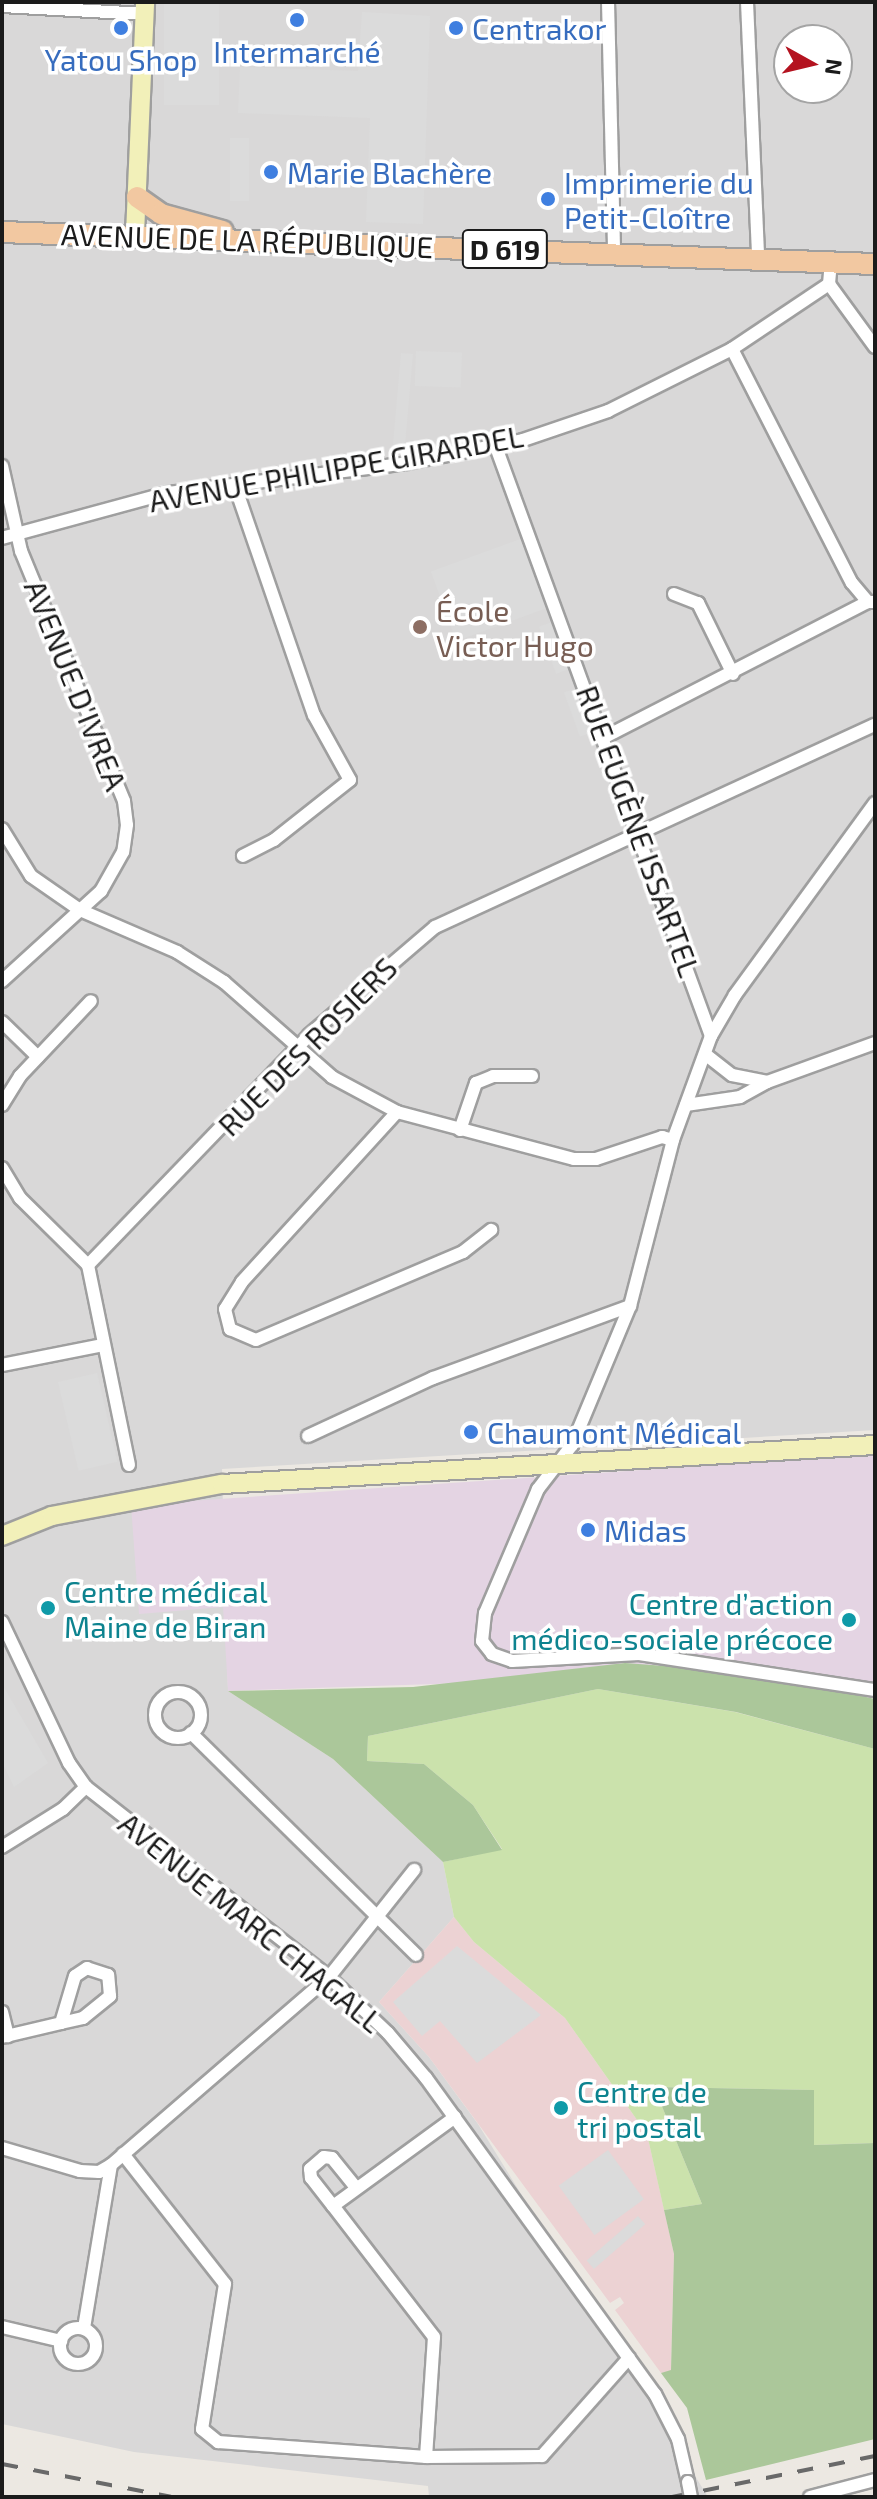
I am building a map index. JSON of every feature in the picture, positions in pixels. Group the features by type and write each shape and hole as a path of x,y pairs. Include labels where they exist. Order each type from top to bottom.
{"main road":[{"path":"137,197 161,214 241,238"},
{"name":"AVENUE DE LA RÉPUBLIQUE","path":"2,232 135,234 875,264"}],"street":[{"path":"608,2 614,253"},
{"path":"747,2 758,258"},
{"path":"2,6 145,8 135,234"},
{"path":"831,261 829,284 875,347"},
{"name":"AVENUE PHILIPPE GIRARDEL","path":"2,538 168,493 496,447 608,411 732,349 829,284"},
{"path":"605,737 871,602 852,583 732,349"},
{"name":"RUE EUGÈNE ISSARTEL","path":"496,447 605,737 711,1036"},
{"name":"AVENUE D'IVREA","path":"2,466 16,534 124,801 123,852 101,891 2,981"},
{"path":"235,486 314,715 350,780 274,840 243,856"},
{"path":"674,594 698,603 733,674"},
{"name":"RUE DES ROSIERS","path":"88,1265 297,1047 435,927 875,725"},
{"path":"875,803 735,995 711,1036 673,1140 630,1306 560,1465 538,1489 485,1613 482,1641 492,1654 512,1661 639,1654 875,1690"},
{"path":"2,829 26,871 80,910 177,952 224,982 332,1077 397,1112 583,1160 662,1137 673,1140"},
{"path":"2,1105 38,1057 91,1001"},
{"path":"2,1022 38,1057"},
{"path":"686,1105 732,1098 875,1043"},
{"path":"705,1054 732,1075 767,1082"},
{"path":"732,1075 732,1098"},
{"path":"460,1130 476,1083 493,1076 532,1076"},
{"path":"397,1112 242,1282 225,1309 230,1329 256,1340 463,1252 491,1230"},
{"path":"2,1168 20,1198 88,1265 129,1465"},
{"path":"308,1436 433,1378 630,1306"},
{"path":"2,1365 103,1345"},
{"path":"2,1536 52,1516 222,1484 875,1445"},
{"name":"AVENUE MARC CHAGALL","path":"2,1622 69,1763 86,1787 329,1977 388,2033 455,2117 629,2358 672,2423 685,2463 691,2497"},
{"path":"191,1733 416,1955"},
{"path":"2,1847 63,1809 86,1787"},
{"path":"2,2148 80,2171 99,2172 111,2165 329,1977 414,1870"},
{"path":"2,2012 5,2036 61,2023 101,2006 110,1996 108,1975 87,1968 75,1976 61,2023"},
{"path":"333,2206 455,2117"},
{"path":"123,2154 225,2284 202,2429 207,2437 218,2442 315,2452 426,2457 542,2456 629,2358"},
{"path":"356,2188 332,2158 324,2157 310,2169 311,2178 434,2337 426,2457"},
{"path":"84,2328 111,2165"},
{"path":"2,2327 61,2341"},
{"path":"72,2328 84,2328 96,2341 87,2361 70,2362 61,2341 72,2328"},
{"path":"810,2497 875,2480"}],"shaded area":[{"path":"2,2 875,2 875,1430 222,1469 228,1691 333,1759 443,1862 454,1917 379,2002 429,2057 478,2124 708,2497 429,2497 428,2486 134,2452 2,2424"},
{"path":"164,2 219,2 219,105 164,105"},
{"path":"362,12 430,16 423,224 366,222 370,118 238,113 240,67 358,71"},
{"path":"230,138 249,138 249,201 230,201"},
{"path":"416,351 462,353 461,388 415,386"},
{"path":"401,353 413,354 404,452 392,451"},
{"path":"523,538 548,608 456,641 431,572"},
{"path":"555,621 572,668 556,674 539,627"},
{"path":"579,687 595,731 580,737 564,692"},
{"path":"97,1373 117,1462 78,1471 58,1382"},
{"path":"875,1454 875,1699 758,1673 228,1691 223,1607 139,1614 131,1505"},
{"path":"2,1684 48,1763 14,1787 2,1762"},
{"path":"454,1917 474,1942 565,2018 647,2134 674,2254 671,2371 661,2373 615,2310 624,2303 620,2297 610,2303 429,2057 379,2002"},
{"path":"457,1946 541,2015 477,2063 440,2021 422,2036 393,2002"},
{"path":"608,2150 644,2199 595,2235 559,2186"},
{"path":"638,2216 645,2224 594,2269 587,2261"}],"green space":[{"path":"625,1663 758,1673 875,1699 875,1749 736,1712 598,1689 368,1736 367,1761 424,1764 473,1805 502,1850 443,1862 333,1759 228,1691 413,1687"},
{"path":"598,1689 735,1712 875,1749 875,2143 814,2145 814,2090 654,2087 702,2204 664,2210 647,2134 565,2018 474,1942 454,1917 443,1862 502,1849 473,1805 424,1764 367,1761 368,1736"},
{"path":"654,2087 814,2090 814,2145 875,2143 875,2439 706,2480 687,2408 661,2373 671,2370 674,2254 664,2210 702,2204"}],"railway":[{"path":"672,2497 875,2456"},
{"path":"2,2464 171,2497"}],"place":[{"name":"Intermarché","path":"297,20"},
{"name":"Yatou Shop","path":"121,28"},
{"name":"Centrakor","path":"456,28"},
{"name":"Marie Blachère","path":"271,172"},
{"name":"Imprimerie du Petit-Cloître","path":"548,199"},
{"name":"École Victor Hugo","path":"420,627"},
{"name":"Chaumont Médical","path":"471,1432"},
{"name":"Midas","path":"588,1530"},
{"name":"Centre médical Maine de Biran","path":"48,1608"},
{"name":"Centre d’action médico-sociale précoce","path":"849,1620"},
{"name":"Centre de tri postal","path":"561,2108"}]}
